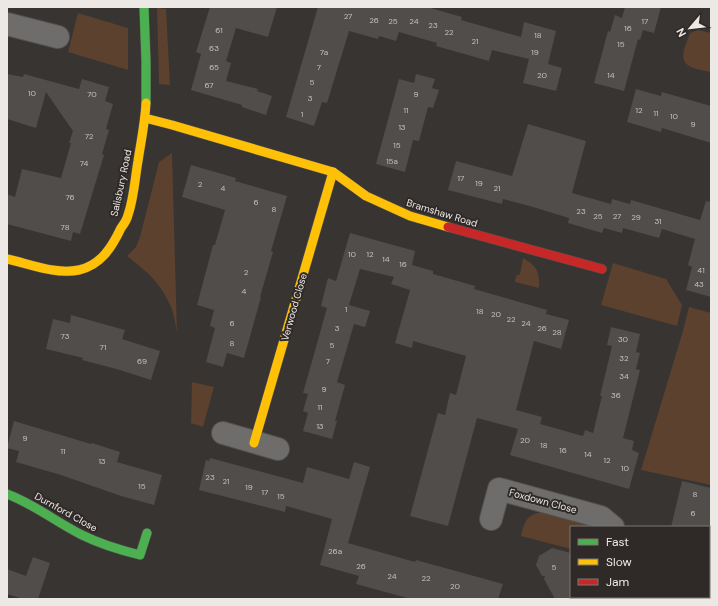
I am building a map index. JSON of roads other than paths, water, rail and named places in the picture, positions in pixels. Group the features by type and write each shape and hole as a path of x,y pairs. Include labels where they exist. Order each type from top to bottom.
{"street":[{"name":"Salisbury Road","path":"7,259 59,270 86,268 98,262 108,252 116,239 127,217 145,118 146,80 144,7"},
{"path":"7,24 58,37"},
{"name":"Bramshaw Road","path":"145,118 333,172 366,196 410,216 602,269"},
{"name":"Verwood Close","path":"254,443 333,172"},
{"path":"223,433 278,449"},
{"name":"Foxdown Close","path":"491,519 499,488 601,517 612,526"},
{"name":"Durnford Close","path":"7,494 14,496 75,532 107,546 140,555 148,533"}]}
